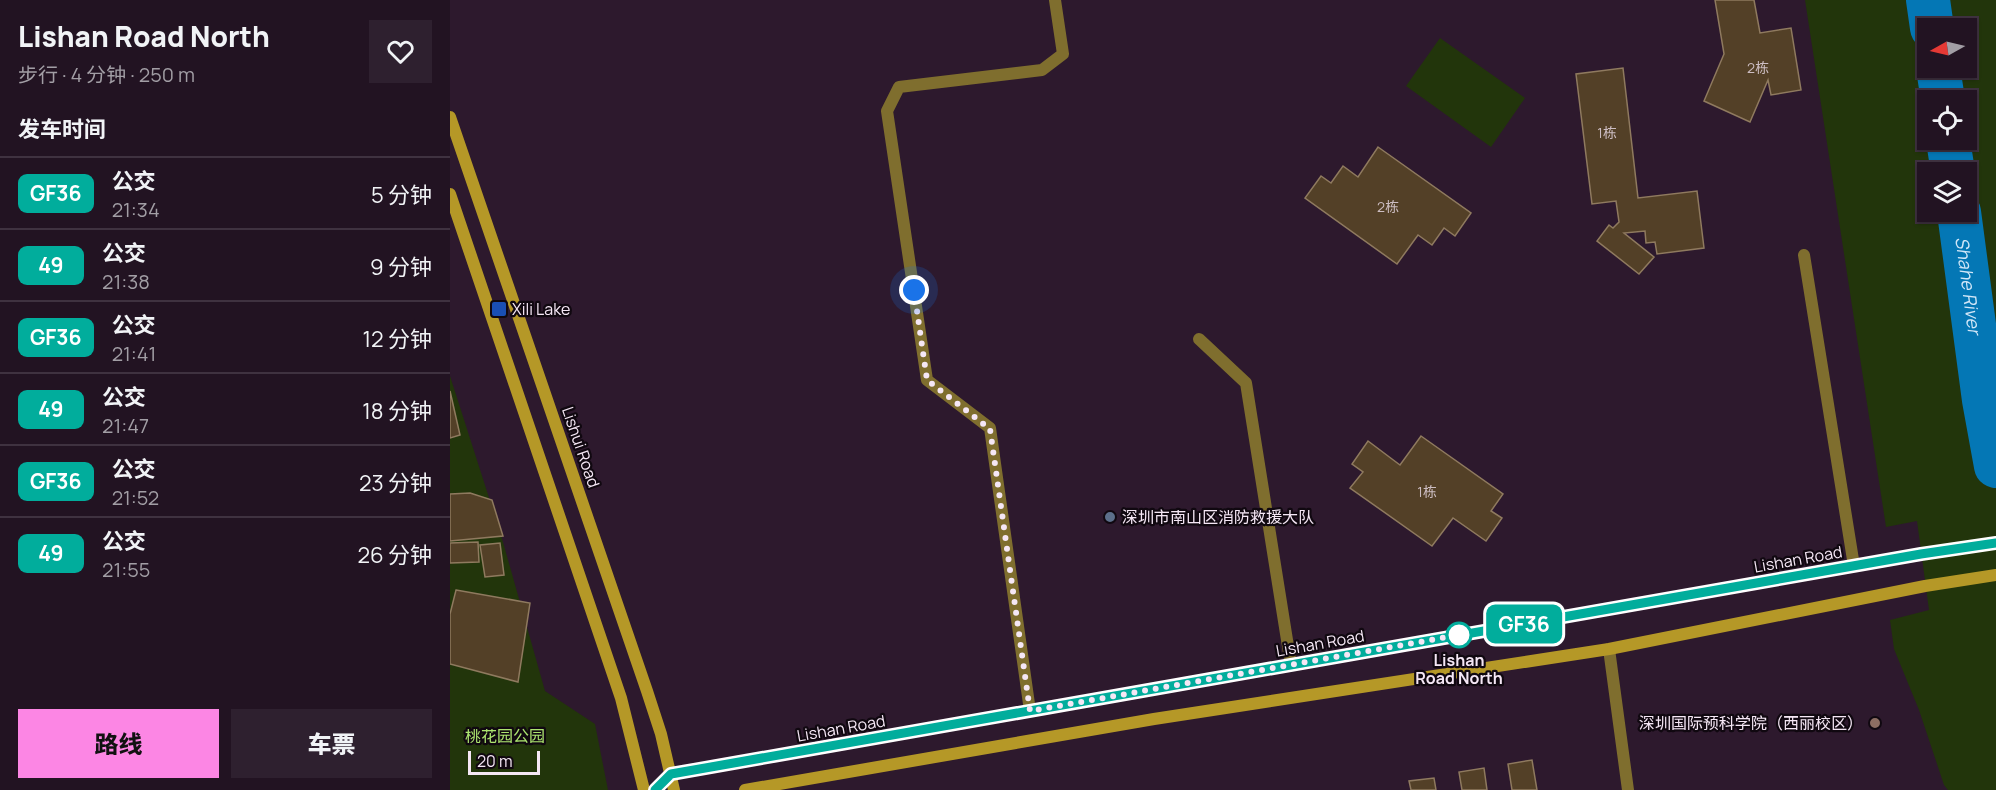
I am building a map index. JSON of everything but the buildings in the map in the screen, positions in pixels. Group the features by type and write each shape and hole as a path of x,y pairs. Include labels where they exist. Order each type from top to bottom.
{"street":[{"path":"1030,711 990,429 927,380 886,111 899,87 1042,70 1063,54 1055,0"},
{"name":"Lishui Road","path":"450,117 647,691 661,734 674,790"},
{"path":"450,194 621,698 644,790"},
{"path":"1804,255 1854,566"},
{"path":"1199,339 1246,383 1291,665"},
{"name":"Lishan Road","path":"671,774 1921,554 1996,543"},
{"path":"745,790 1154,719 1609,649 1925,586 1996,575"},
{"path":"1609,649 1628,790"},
{"path":"655,790 671,774"}],"green space":[{"path":"1805,0 1996,0 1996,790 1948,790 1944,785 1919,710 1894,649 1890,620 1929,610 1917,521 1886,527"},
{"path":"1440,38 1525,98 1491,147 1406,86"},
{"name":"桃花园公园","path":"450,376 501,535 545,691 595,724 608,790 450,790"}],"waterway":[{"name":"Shahe River","path":"1928,0 1931,18"},
{"name":"Shahe River","path":"1940,78 1941,90"},
{"name":"Shahe River","path":"1950,150 1951,162"},
{"name":"Shahe River","path":"1960,222 1984,400 1996,466"}],"bus line":[{"name":"GF36","path":"655,790 671,774 1921,554 1996,543"}],"place":[{"name":"Xili Lake","path":"499,309"},
{"name":"深圳市南山区消防救援大队","path":"1110,517"},
{"name":"Lishan Road North","path":"1459,635"},
{"name":"深圳国际预科学院（西丽校区）","path":"1875,723"}],"route":[{"path":"914,290 927,380 990,429 1030,711 1459,635"}]}
